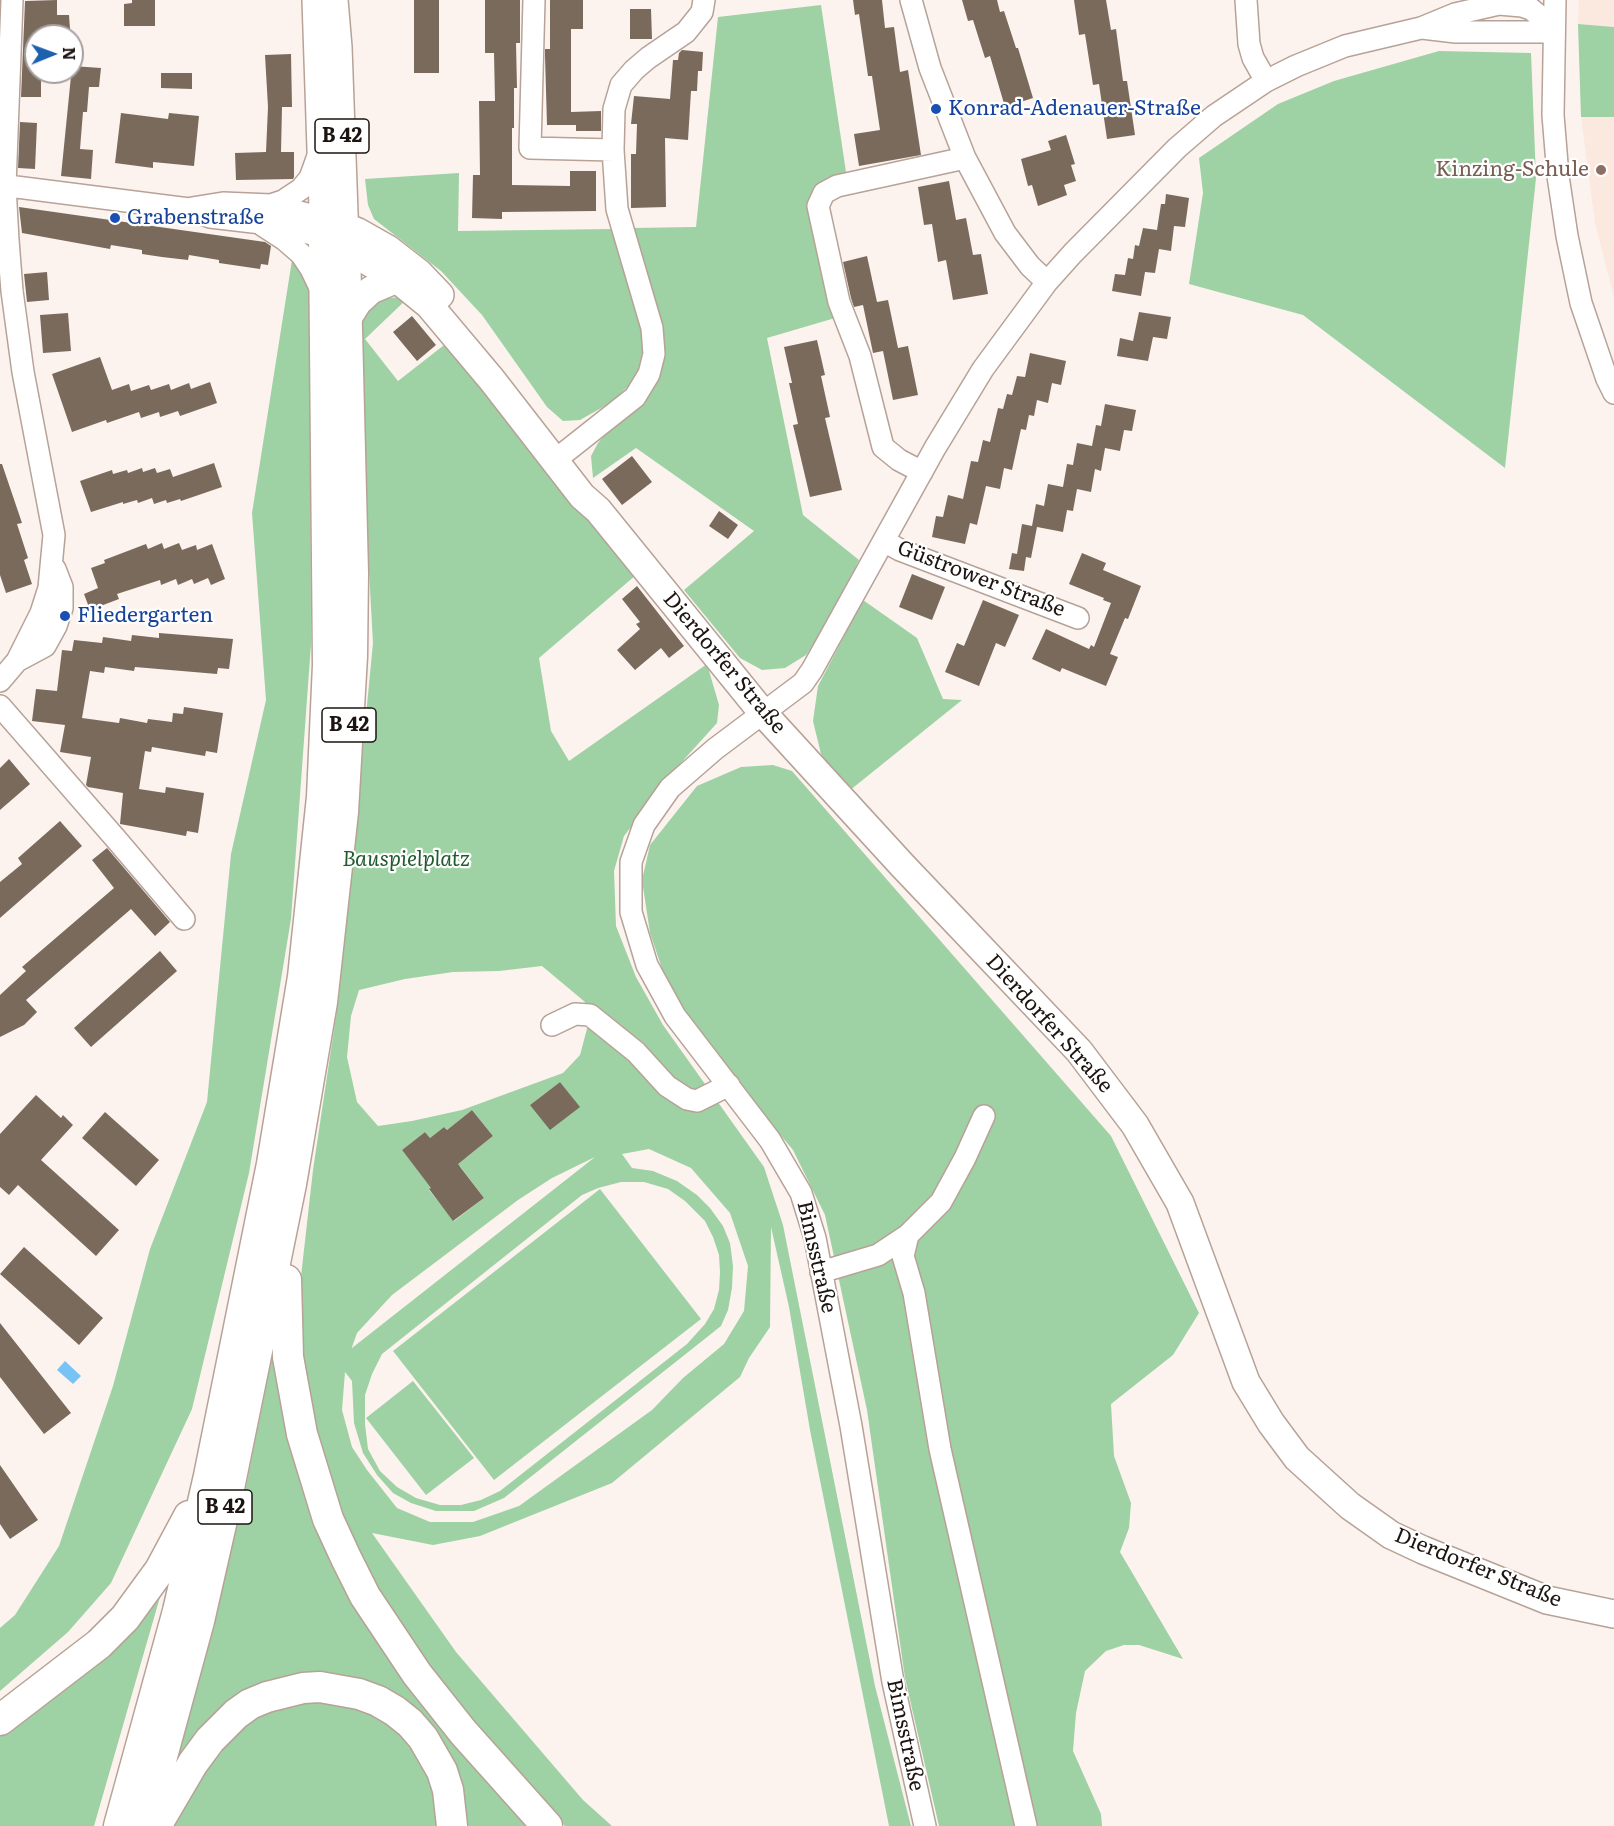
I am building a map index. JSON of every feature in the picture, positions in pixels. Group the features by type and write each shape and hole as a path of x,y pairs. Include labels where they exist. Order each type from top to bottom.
{"highway":[{"name":"B 42","path":"326,876 322,797 328,665 324,298 334,232"},
{"name":"B 42","path":"143,1826 196,1632 220,1532 310,1084 326,876 346,776 352,656 352,514 346,321 334,232"},
{"name":"B 42","path":"119,1826 178,1611 209,1476 321,920"},
{"path":"291,1184 286,1281 288,1356 302,1434 328,1519 365,1596 417,1674 463,1732 547,1826"},
{"path":"0,1720 99,1644 125,1618 160,1570 209,1476"},
{"path":"156,1826 193,1763 223,1725 250,1704 276,1694 320,1687 358,1694 378,1701 410,1723 423,1738 442,1771 448,1790 452,1826"}],"main road":[{"name":"B 42","path":"316,0 321,146 334,232"},
{"name":"B 42","path":"334,0 339,46 334,232"},
{"name":"Dierdorfer Straße","path":"334,232 424,301 560,456"},
{"name":"Dierdorfer Straße","path":"334,232 388,249 419,273 461,318 501,366 560,456 582,496 598,510 762,712 902,866 1079,1051 1135,1125 1180,1203 1246,1382 1271,1424 1297,1458 1350,1506 1391,1534 1434,1555 1547,1600 1614,1614"},
{"path":"346,321 358,302 371,290 396,279"}],"street":[{"path":"0,681 17,661 41,613 49,588 54,535 23,372 12,291 2,185 12,0"},
{"path":"534,0 530,148 613,150"},
{"path":"560,456 635,397 649,374 654,354 652,328 617,209 613,150 614,109 621,85 648,58 686,32 702,12 704,0"},
{"path":"911,0 930,68 965,158 1005,233 1030,266 1047,282"},
{"path":"1246,0 1249,44 1253,58 1266,81"},
{"path":"1555,0 1553,115 1558,176 1567,236 1581,303 1614,393"},
{"path":"762,712 803,683 812,670 982,369 1047,282 1110,214 1177,148 1214,116 1266,81 1296,66 1345,46 1421,28 1475,5 1522,6 1538,14 1554,32"},
{"path":"1421,28 1455,32 1554,32"},
{"path":"271,205 283,201 301,189 310,178 321,146"},
{"path":"922,472 899,460 883,447 860,356 839,302 818,206 824,193 837,186 965,158"},
{"name":"Dierdorfer Straße","path":"2,185 189,209 210,217 302,230 334,232"},
{"name":"Dierdorfer Straße","path":"189,209 223,203 271,205 334,232"},
{"path":"256,222 301,254 311,269 324,298"},
{"name":"Güstrower Straße","path":"884,541 900,550 1078,618"},
{"path":"0,706 184,919"},
{"name":"Bimsstraße","path":"762,712 670,788 644,825 631,862 631,912 647,965 675,1016 770,1140 801,1193 815,1238 851,1426 892,1682 925,1826"},
{"path":"552,1025 575,1014 590,1015 636,1052 667,1086 687,1099 697,1101 729,1085"},
{"path":"821,1272 878,1255 908,1235 942,1202 984,1116"},
{"path":"908,1235 903,1256 914,1293 940,1449 1026,1826"}],"shaded area":[{"path":"1579,0 1614,0 1614,27 1578,24"},
{"name":"Kinzing-Schule","path":"1581,117 1614,117 1614,298 1595,223"}],"green space":[{"path":"821,5 846,172 826,181 835,318 767,338 803,515 859,560 825,629 806,655 785,668 762,670 740,658 684,590 754,531 636,448 593,478 591,456 598,443 657,374 664,340 632,228 696,227 718,17"},
{"path":"1578,24 1614,27 1614,117 1581,117"},
{"path":"1439,51 1531,53 1536,178 1505,468 1303,315 1189,284 1203,193 1199,158 1278,104 1334,81"},
{"path":"459,173 458,231 613,229 642,330 643,349 636,379 610,403 580,420 563,421 547,407 482,315 441,271 374,219 368,205 365,179"},
{"path":"292,260 310,290 311,644 291,919 249,1173 192,1409 111,1583 68,1632 0,1691 0,1628 15,1615 59,1546 113,1386 150,1249 207,1102 231,854 266,700 252,513"},
{"name":"Bauspielplatz","path":"409,297 365,339 398,381 448,342 551,476 636,575 539,658 551,731 569,761 707,664 719,705 717,723 679,765 624,836 614,871 616,926 636,977 663,1025 764,1167 783,1225 875,1686 911,1826 889,1826 810,1430 789,1307 771,1227 770,1327 749,1358 740,1377 612,1483 480,1536 433,1545 372,1533 456,1652 583,1800 612,1826 565,1826 488,1746 379,1602 344,1530 312,1429 297,1312 313,1170 339,996 373,643 355,318 380,298","holes":["542,966 585,1002 588,1025 580,1055 563,1073 462,1110 378,1126 357,1102 347,1057 351,1016 359,990 405,979 453,972 499,971","560,1082 579,1107 530,1105","472,1110 493,1136 468,1156 426,1181 402,1150 425,1132 430,1138 444,1127 447,1130","649,1149 691,1168 730,1213 748,1266 744,1311 724,1344 683,1378 652,1410 519,1506 473,1522 430,1522 397,1508 352,1447 342,1410 345,1372 352,1381 354,1423 363,1453 377,1475 393,1493 411,1503 436,1511 474,1511 504,1498 721,1326 728,1310 733,1266 730,1243 723,1226 697,1195 677,1181 653,1171 632,1168 622,1154","595,1157 352,1348 357,1333 392,1295 518,1200 552,1178","460,1166 484,1198 454,1221 429,1190","621,1182 644,1182 668,1189 685,1201 705,1221 719,1255 720,1272 719,1290 714,1309 705,1324 687,1344 500,1491 481,1500 461,1505 440,1505 416,1498 397,1487 380,1471 368,1449 365,1424 365,1395 382,1354 582,1195"]},
{"path":"863,600 917,638 943,699 962,700 849,791 821,754 813,721 818,686"},
{"path":"773,765 792,771 1111,1136 1199,1313 1173,1355 1111,1404 1114,1456 1131,1503 1129,1528 1120,1552 1183,1659 1139,1645 1124,1645 1106,1651 1085,1671 1076,1713 1073,1751 1101,1814 1102,1826 939,1826 905,1678 867,1410 825,1215 793,1150 676,1010 650,933 642,880 650,845 697,786 741,767"},
{"path":"600,1189 701,1319 494,1480 393,1351"},
{"path":"277,1333 312,1504 535,1826 463,1826 440,1743 291,1680 169,1787 242,1506"},
{"path":"413,1381 474,1458 426,1495 366,1418"},
{"path":"162,1590 94,1826 0,1826 0,1735 35,1708"},
{"path":"337,1697 390,1720 430,1767 441,1826 169,1826 221,1739 279,1703"}],"water":[{"path":"65,1361 81,1376 73,1384 57,1370"}],"building":[{"path":"57,0 57,15 69,15 70,24 24,24 25,1"},
{"path":"132,0 155,0 155,26 124,26 124,4 132,3"},
{"path":"414,0 439,0 439,73 414,73"},
{"path":"485,0 520,0 520,43 516,43 517,88 514,88 514,128 512,128 512,185 570,186 570,171 596,171 596,211 502,212 502,219 472,218 473,175 480,175 479,101 495,101 494,53 485,53"},
{"path":"550,0 583,0 583,29 571,29 571,112 601,111 601,131 576,131 576,125 547,125 545,49 550,49"},
{"path":"853,0 882,0 885,28 894,27 900,72 908,70 921,155 859,166 854,134 880,130 872,76 868,76 859,14 855,15"},
{"path":"962,0 997,0 1000,12 1004,11 1016,48 1018,48 1033,98 1005,107 990,56 985,58 973,20 968,21"},
{"path":"1074,0 1106,0 1111,30 1116,29 1123,81 1127,81 1135,135 1107,139 1099,84 1093,85 1085,34 1079,35"},
{"path":"630,9 651,9 652,39 630,39"},
{"path":"24,25 24,84 41,84 41,97 21,97"},
{"path":"682,50 703,52 702,71 698,71 697,91 691,91 688,140 665,138 666,207 631,208 631,154 636,154 637,124 631,124 634,96 670,99 673,60 678,60"},
{"path":"291,54 292,107 282,107 281,152 294,152 294,177 293,179 236,180 235,153 266,152 268,107 265,55"},
{"path":"84,67 101,68 99,87 89,87 87,112 83,112 80,149 93,150 91,179 61,176 70,84 84,84"},
{"path":"161,73 192,73 192,89 161,88"},
{"path":"121,113 168,119 169,113 199,116 194,166 153,162 153,168 115,163"},
{"path":"20,122 37,123 35,169 18,168"},
{"path":"1066,135 1075,164 1071,165 1076,181 1064,185 1067,195 1038,206 1032,185 1028,186 1021,159 1051,150 1048,141"},
{"path":"949,181 956,220 966,218 973,255 981,254 988,294 953,300 946,260 938,262 932,224 924,225 918,187"},
{"path":"1166,194 1189,198 1185,227 1174,226 1171,251 1159,249 1155,273 1145,272 1141,296 1112,291 1115,274 1125,275 1128,258 1133,259 1135,245 1139,246 1143,228 1157,230 1161,204 1165,204"},
{"path":"19,207 265,242 271,246 268,265 261,264 260,269 219,263 219,260 189,255 188,260 162,257 142,254 142,250 111,245 110,249 22,233"},
{"path":"867,256 877,302 888,300 898,348 908,346 918,395 893,400 883,351 873,353 863,305 854,307 843,262"},
{"path":"47,272 49,300 27,302 24,274"},
{"path":"1139,312 1171,317 1167,339 1153,337 1148,361 1117,356 1120,338 1133,341"},
{"path":"68,313 71,351 43,353 40,315"},
{"path":"412,316 436,345 417,361 393,332"},
{"path":"817,340 825,375 821,376 830,417 825,418 842,490 810,497 793,425 798,424 784,347"},
{"path":"1030,353 1066,361 1061,385 1052,383 1048,403 1037,400 1034,416 1029,415 1026,430 1021,429 1012,470 1004,468 1000,489 986,486 977,525 970,523 965,544 932,537 936,516 943,517 948,495 963,499 971,461 978,462 983,440 990,442 998,408 1003,409 1007,394 1012,395 1017,376 1025,377"},
{"path":"100,357 112,390 129,384 131,391 149,385 151,390 169,384 171,390 189,383 191,389 210,382 217,403 180,416 178,411 160,417 159,412 141,418 139,412 72,432 52,374"},
{"path":"1105,404 1136,410 1132,431 1124,430 1120,451 1105,448 1101,471 1095,469 1091,492 1077,489 1073,511 1067,510 1063,532 1032,526 1036,504 1044,506 1048,484 1063,487 1067,464 1073,465 1077,443 1092,446 1096,425 1101,426"},
{"path":"632,456 652,482 622,505 602,479"},
{"path":"214,463 222,487 181,501 180,499 167,503 166,500 154,504 152,498 138,503 137,500 123,504 123,502 91,512 80,481 112,470 113,474 127,470 128,473 142,468 143,472 155,468 157,473 170,469 173,477"},
{"path":"0,464 2,464 22,523 17,524 28,558 24,560 32,584 6,593 0,575"},
{"path":"719,511 738,525 728,539 709,526"},
{"path":"1022,524 1037,527 1031,558 1026,557 1024,571 1009,569 1012,553 1017,554"},
{"path":"162,543 164,549 179,543 182,550 196,545 197,550 212,544 225,579 211,585 208,578 194,584 192,579 178,585 176,579 161,585 160,580 117,594 119,599 90,610 84,594 98,588 91,568 105,563 104,560 146,544 148,549"},
{"path":"1082,553 1106,563 1103,570 1141,586 1128,619 1125,618 1110,654 1118,657 1106,686 1062,668 1060,672 1032,659 1046,629 1089,649 1091,645 1094,647 1111,603 1069,584"},
{"path":"912,574 945,587 932,620 899,607"},
{"path":"637,586 684,646 669,658 661,648 635,670 617,650 640,629 636,624 640,622 622,599"},
{"path":"983,600 1019,615 1005,647 996,643 979,686 945,672 957,643 964,646"},
{"path":"159,633 233,639 229,669 218,668 217,674 135,667 134,671 105,667 104,673 90,671 82,718 119,723 120,718 147,723 148,719 172,722 173,713 183,714 184,707 223,713 217,753 206,751 205,756 152,747 151,752 145,751 139,789 165,793 166,787 204,793 198,833 187,831 186,836 120,824 123,793 86,785 91,757 60,752 65,725 32,721 36,689 57,691 62,650 72,651 74,640 102,643 103,637 131,641 132,635 159,638"},
{"path":"9,759 30,784 0,810 0,768"},
{"path":"60,821 82,846 0,918 0,882 22,864 18,858"},
{"path":"107,848 170,922 155,936 131,909 26,1000 37,1012 24,1025 0,1037 0,995 26,971 22,967 114,888 92,860"},
{"path":"160,951 177,971 91,1047 74,1028"},
{"path":"560,1082 580,1107 550,1130 530,1105"},
{"path":"36,1095 61,1118 63,1115 73,1125 41,1160 119,1230 96,1256 18,1185 9,1195 0,1187 0,1134"},
{"path":"472,1110 493,1136 458,1164 484,1198 453,1221 402,1150 425,1132 430,1138 444,1127 447,1130"},
{"path":"105,1112 159,1160 136,1186 82,1138"},
{"path":"24,1247 103,1318 79,1345 0,1274"},
{"path":"0,1323 71,1413 44,1434 0,1377"},
{"path":"0,1465 38,1520 10,1539 0,1524"}],"place":[{"name":"Konrad-Adenauer-Straße","path":"936,109"},
{"name":"Kinzing-Schule","path":"1601,170"},
{"name":"Grabenstraße","path":"115,218"},
{"name":"Fliedergarten","path":"65,616"}]}
